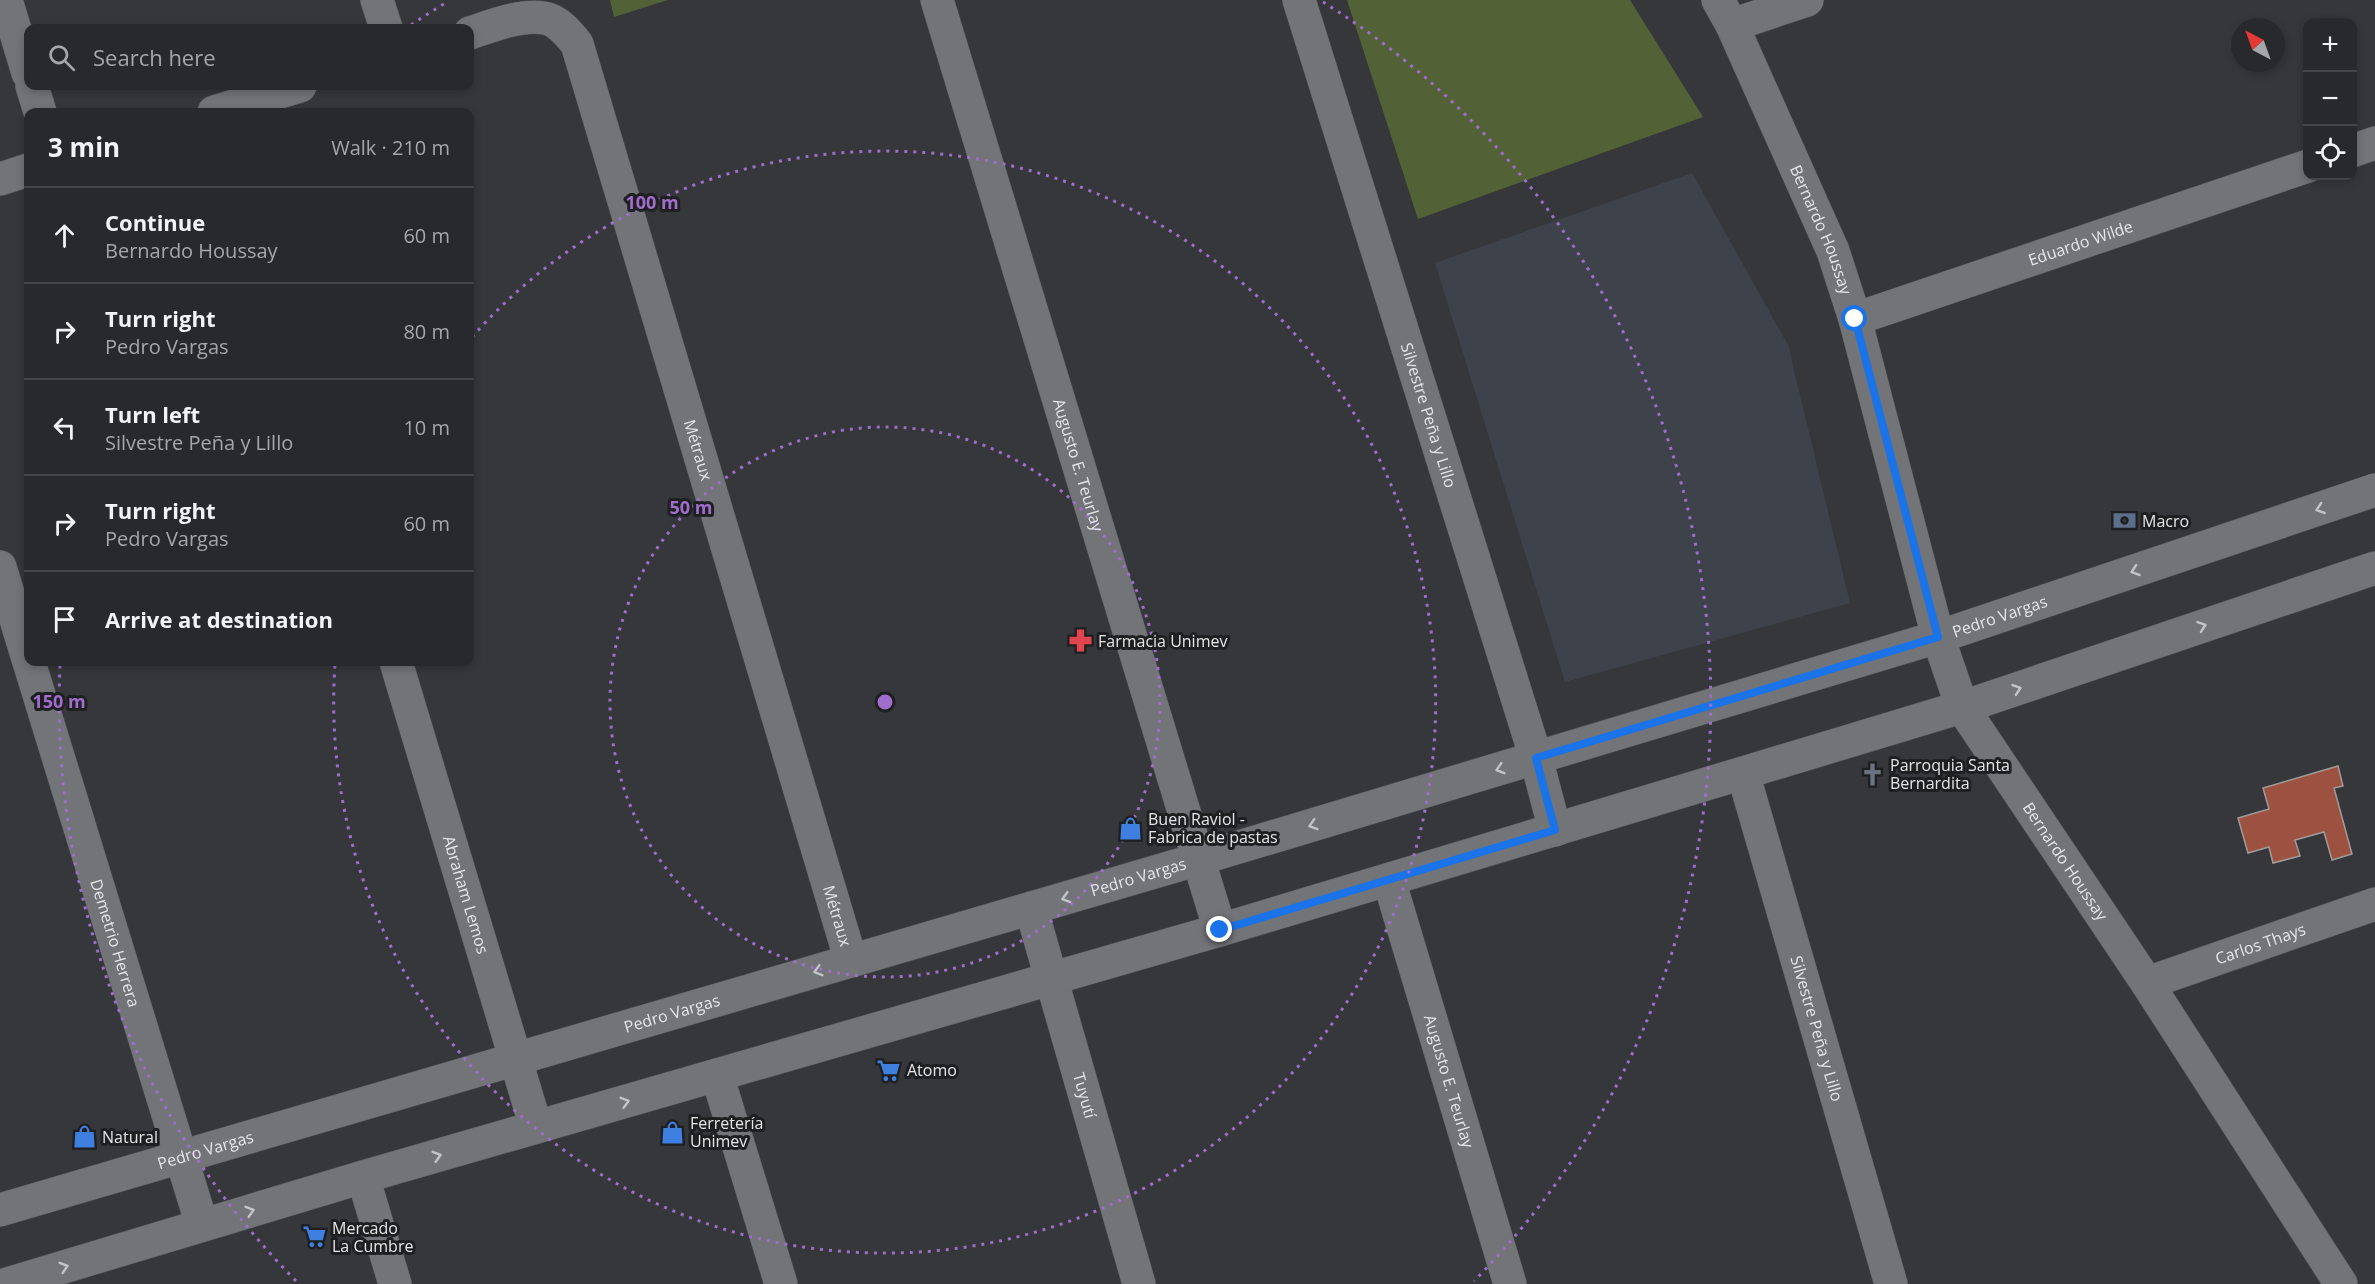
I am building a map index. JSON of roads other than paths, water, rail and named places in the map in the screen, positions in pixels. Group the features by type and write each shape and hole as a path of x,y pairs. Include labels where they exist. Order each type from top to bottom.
{"street":[{"path":"6,0 24,60"},
{"path":"377,0 385,24"},
{"name":"Augusto E. Teurlay","path":"937,0 1220,930"},
{"name":"Silvestre Peña y Lillo","path":"1299,0 1536,758 1555,830"},
{"path":"1725,13 1807,0"},
{"name":"Bernardo Houssay","path":"1725,13 1833,251 1855,319 1938,637 1962,707 2147,984 2341,1284"},
{"name":"Métraux","path":"474,32 511,20 545,18 564,28 577,44 851,961"},
{"path":"33,90 39,108"},
{"path":"233,108 288,90"},
{"path":"2357,149 2375,143"},
{"name":"Eduardo Wilde","path":"1855,319 2303,167"},
{"path":"0,179 24,171"},
{"name":"Pedro Vargas","path":"0,1210 1199,859 1938,637 2375,490"},
{"name":"Demetrio Herrera","path":"0,567 24,644"},
{"path":"25,1282 202,1225 363,1177 1220,930 1962,707 2375,568"},
{"name":"Demetrio Herrera","path":"31,666 202,1225"},
{"name":"Abraham Lemos","path":"397,666 536,1127"},
{"name":"Silvestre Peña y Lillo","path":"1743,773 1891,1284"},
{"name":"Augusto E. Teurlay","path":"1389,880 1510,1284"},
{"name":"Carlos Thays","path":"2147,984 2375,904"},
{"name":"Tuyutí","path":"1031,908 1139,1284"},
{"path":"717,1075 781,1284"},
{"path":"363,1177 395,1284"}],"place":[{"name":"Macro","path":"2124,521"},
{"name":"Farmacia Unimev","path":"1080,641"},
{"name":"Parroquia Santa Bernardita","path":"1872,774"},
{"name":"Buen Raviol - Fabrica de pastas","path":"1130,828"},
{"name":"Atomo","path":"889,1070"},
{"name":"Ferretería Unimev","path":"672,1132"},
{"name":"Natural","path":"84,1137"},
{"name":"Mercado La Cumbre","path":"314,1237"}]}
